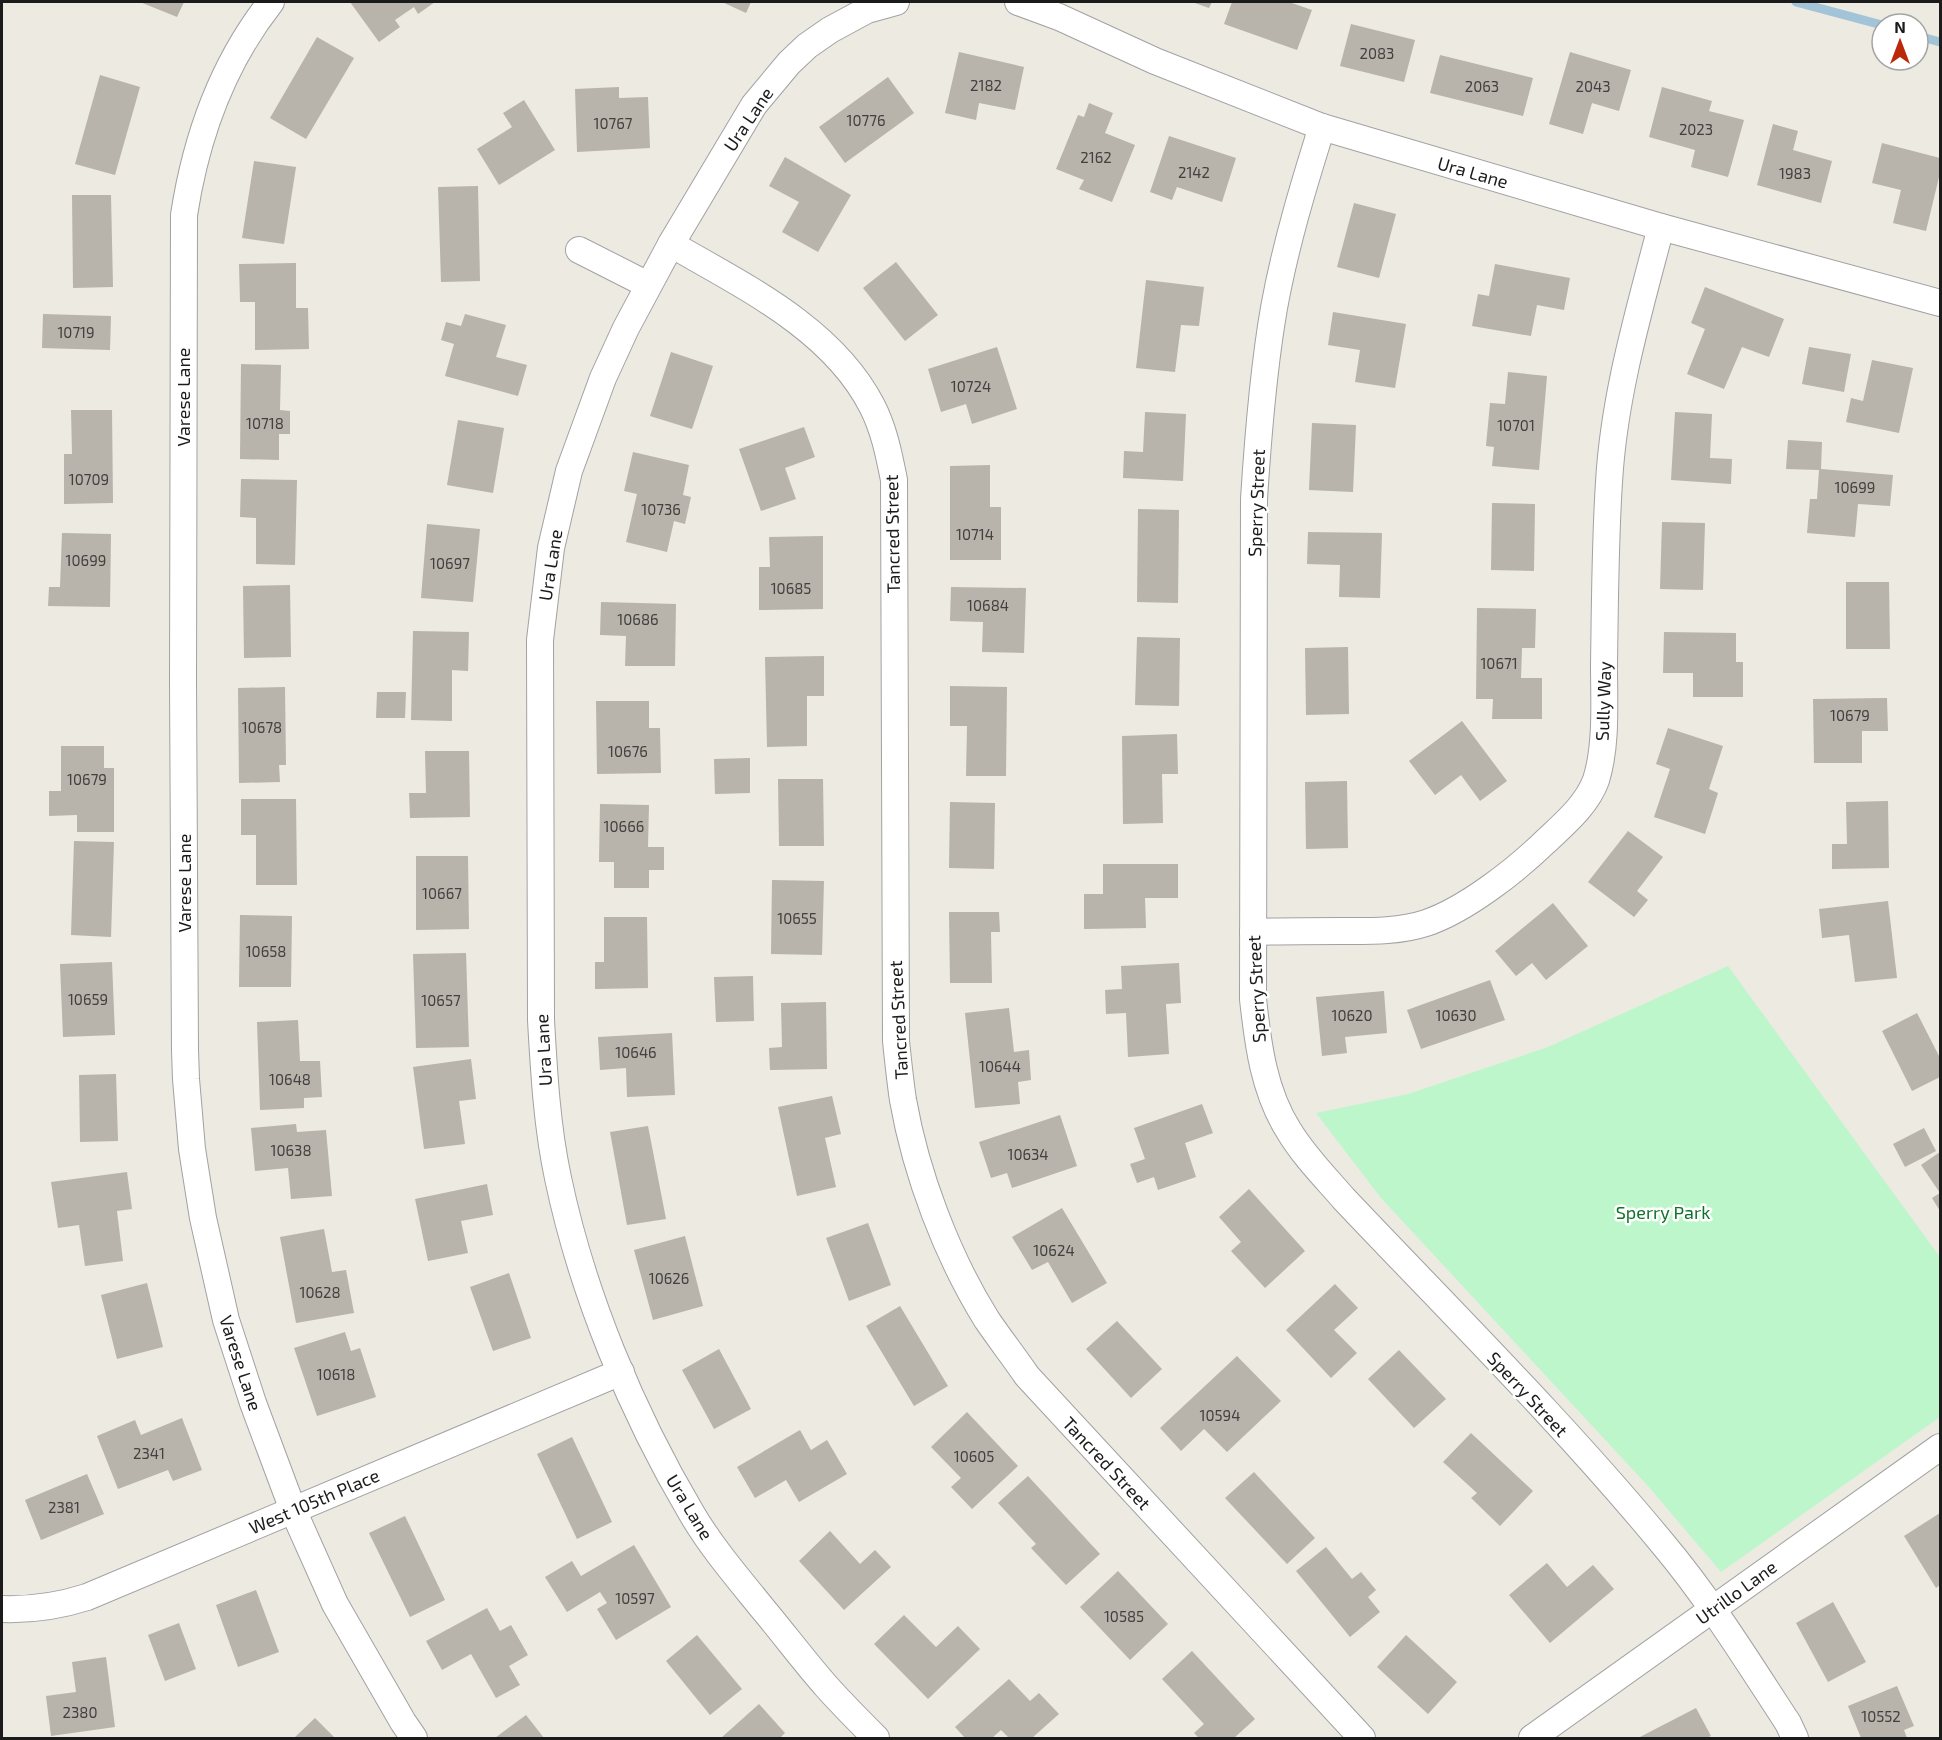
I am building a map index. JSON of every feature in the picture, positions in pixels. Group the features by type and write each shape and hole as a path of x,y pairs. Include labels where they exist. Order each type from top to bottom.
{"street":[{"name":"Varese Lane","path":"271,2 246,36 222,80 207,118 189,183 184,215 185,1069 192,1149 203,1218 226,1320 253,1403 293,1510 335,1604 414,1738"},
{"name":"Ura Lane","path":"876,1738 827,1688 725,1562 692,1515 651,1438 621,1372 593,1304 571,1236 557,1176 544,1083 541,1008 540,640 551,548 569,471 603,378 648,285 754,105 789,63 807,46 866,6 896,2"},
{"name":"Ura Lane","path":"1018,2 1059,17 1155,61 1322,127 1661,227 1941,303"},
{"name":"Sperry Street","path":"1322,127 1300,197 1274,309 1258,430 1254,500 1253,999 1258,1044 1273,1100 1288,1130 1308,1158 1344,1199 1605,1477 1664,1545 1713,1609 1788,1723 1795,1738"},
{"name":"Sully Way","path":"1253,932 1357,931 1395,929 1425,924 1474,898 1531,855 1568,820 1586,799 1596,780 1603,738 1605,555 1609,478 1615,426 1625,366 1661,227"},
{"name":"Tancred Street","path":"671,244 758,295 798,322 840,360 854,376 872,406 885,439 894,480 896,1041 903,1100 916,1157 939,1223 960,1271 987,1320 1027,1376 1362,1738"},
{"path":"579,250 648,285"},
{"name":"West 105th Place","path":"2,1609 24,1610 68,1603 87,1597 621,1372"},
{"name":"Utrillo Lane","path":"1533,1738 1941,1447"}],"green space":[{"name":"Sperry Park","path":"1728,966 1940,1257 1940,1417 1721,1572 1648,1486 1381,1198 1316,1113 1408,1094 1548,1047"}],"building":[{"path":"140,2 184,2 177,17"},
{"path":"350,2 435,2 418,14 414,7 395,20 400,27 379,42"},
{"path":"722,2 751,2 746,13"},
{"path":"1192,2 1212,2 1209,8"},
{"path":"1232,2 1289,2 1312,10 1297,50 1224,24"},
{"path":"1351,24 1415,40 1404,82 1340,66"},
{"path":"317,37 354,58 306,139 270,118"},
{"path":"959,52 1024,67 1015,110 979,103 976,120 945,113"},
{"path":"1570,52 1631,70 1619,111 1592,103 1583,134 1549,124"},
{"path":"1440,55 1533,78 1523,116 1430,93"},
{"path":"100,75 140,87 115,175 75,164"},
{"path":"888,77 914,113 845,163 819,127"},
{"path":"619,87 619,98 648,97 650,148 577,152 575,89"},
{"path":"1662,87 1712,101 1709,111 1744,120 1728,177 1691,167 1695,150 1649,137"},
{"path":"524,100 555,150 499,185 477,149 512,127 503,113"},
{"path":"1089,103 1113,113 1105,133 1135,145 1112,202 1079,189 1084,180 1056,169 1078,115 1084,117"},
{"path":"1773,124 1798,131 1793,150 1832,161 1821,203 1757,185"},
{"path":"1169,136 1236,158 1222,202 1177,187 1172,200 1150,192"},
{"path":"1882,143 1940,158 1940,173 1926,231 1893,223 1901,190 1872,183"},
{"path":"785,157 851,195 818,252 782,232 799,202 769,186"},
{"path":"254,161 296,167 284,244 242,238"},
{"path":"478,186 480,281 441,282 438,187"},
{"path":"72,195 111,195 113,287 73,288"},
{"path":"1354,203 1396,214 1379,278 1337,267"},
{"path":"896,262 938,315 905,341 863,288"},
{"path":"296,263 296,308 308,308 309,349 255,350 255,302 240,302 239,264"},
{"path":"1495,264 1570,278 1564,310 1537,305 1531,336 1472,326 1478,294 1489,296"},
{"path":"1146,280 1204,287 1199,326 1181,325 1175,372 1136,368"},
{"path":"1705,287 1784,319 1769,357 1742,347 1724,389 1687,374 1705,329 1691,323"},
{"path":"1333,312 1406,324 1395,388 1355,382 1360,350 1328,345"},
{"path":"43,314 111,316 110,350 42,348"},
{"path":"465,314 506,325 496,357 527,365 518,396 445,376 454,344 441,340 446,322 461,326"},
{"path":"997,347 1017,409 972,424 966,404 941,412 928,369"},
{"path":"1809,347 1851,354 1844,392 1802,384"},
{"path":"671,352 713,366 692,429 650,416"},
{"path":"1872,360 1913,368 1899,433 1846,422 1851,398 1863,401"},
{"path":"241,364 281,365 280,410 290,411 290,434 279,434 279,460 240,459"},
{"path":"1508,372 1547,376 1539,470 1492,466 1494,447 1486,446 1490,403 1505,404"},
{"path":"71,410 112,410 113,503 64,504 64,454 72,454"},
{"path":"1145,412 1186,414 1183,481 1123,478 1124,451 1143,452"},
{"path":"1675,412 1712,414 1710,458 1732,459 1731,484 1671,480"},
{"path":"458,420 504,428 493,493 447,485"},
{"path":"1312,423 1356,425 1353,492 1309,490"},
{"path":"804,427 815,457 785,468 796,499 761,511 739,449"},
{"path":"1788,440 1822,442 1821,469 1893,475 1890,506 1858,504 1855,537 1807,533 1810,499 1817,499 1819,470 1786,469"},
{"path":"633,452 689,465 683,495 691,497 685,524 674,521 667,552 626,542 637,494 624,491"},
{"path":"990,465 990,507 1001,507 1001,560 950,560 950,466"},
{"path":"241,479 297,480 295,565 256,564 256,518 240,517"},
{"path":"1492,503 1535,504 1534,571 1491,570"},
{"path":"1138,509 1179,510 1178,603 1137,602"},
{"path":"1662,522 1705,523 1703,590 1660,589"},
{"path":"427,524 480,529 473,602 421,598"},
{"path":"1308,532 1382,533 1380,598 1339,597 1340,565 1307,564"},
{"path":"62,533 111,534 110,607 48,606 49,587 60,587"},
{"path":"823,536 823,609 759,610 759,567 770,567 769,537"},
{"path":"1846,582 1889,582 1890,649 1846,649"},
{"path":"290,585 291,657 244,658 243,586"},
{"path":"951,587 1026,588 1024,653 982,652 983,622 950,621"},
{"path":"601,602 676,604 675,666 625,666 626,636 600,635"},
{"path":"1477,608 1536,609 1535,648 1522,648 1521,678 1542,678 1542,719 1492,719 1493,699 1476,699"},
{"path":"413,631 469,632 468,671 452,670 452,721 411,720"},
{"path":"1664,632 1736,633 1736,662 1743,662 1743,697 1693,697 1693,673 1663,673"},
{"path":"1137,637 1180,638 1179,706 1135,705"},
{"path":"1348,647 1349,714 1306,715 1305,648"},
{"path":"824,656 824,696 807,696 807,746 767,747 765,657"},
{"path":"950,686 1007,687 1006,776 966,776 967,726 950,726"},
{"path":"285,687 286,765 279,765 280,782 239,783 238,688"},
{"path":"377,692 406,692 405,718 376,718"},
{"path":"1887,698 1888,731 1862,731 1862,763 1814,763 1813,699"},
{"path":"596,701 649,701 649,728 660,728 661,773 597,774"},
{"path":"1462,721 1507,781 1480,801 1461,775 1435,795 1409,761"},
{"path":"1668,728 1723,746 1709,789 1718,793 1705,834 1654,817 1670,769 1656,764"},
{"path":"1177,734 1178,774 1162,774 1163,823 1123,824 1122,736"},
{"path":"61,746 104,746 104,768 114,768 114,832 77,832 77,815 49,816 49,791 61,791"},
{"path":"425,751 469,751 470,817 410,818 409,793 426,793"},
{"path":"750,758 750,793 715,794 714,759"},
{"path":"778,779 823,779 824,846 779,846"},
{"path":"1347,781 1348,848 1306,849 1305,782"},
{"path":"241,799 296,799 297,885 256,885 256,835 241,835"},
{"path":"1888,801 1889,868 1832,869 1832,844 1847,844 1846,802"},
{"path":"950,802 995,803 994,869 949,868"},
{"path":"600,804 649,805 648,847 664,847 664,870 649,870 649,888 614,888 614,862 599,862"},
{"path":"1628,831 1663,857 1637,891 1648,900 1634,917 1588,882"},
{"path":"74,841 114,842 111,937 71,935"},
{"path":"416,856 468,856 469,929 416,930"},
{"path":"1103,864 1178,864 1178,898 1145,898 1146,928 1084,929 1084,894 1103,894"},
{"path":"772,880 824,881 822,955 771,954"},
{"path":"1888,901 1897,978 1855,982 1849,935 1822,938 1819,909"},
{"path":"1553,903 1588,946 1546,980 1532,963 1516,976 1495,951"},
{"path":"949,912 999,912 1000,932 991,932 992,983 950,983"},
{"path":"240,915 292,916 291,987 239,987"},
{"path":"604,917 647,917 648,988 595,989 595,962 604,962"},
{"path":"466,953 469,1047 416,1048 413,954"},
{"path":"112,962 115,1035 63,1037 60,964"},
{"path":"1179,963 1181,1003 1166,1004 1169,1054 1128,1057 1126,1013 1106,1014 1105,990 1122,989 1121,966"},
{"path":"753,976 754,1021 716,1022 714,977"},
{"path":"1490,980 1505,1020 1421,1049 1407,1010"},
{"path":"1384,991 1387,1033 1345,1037 1347,1053 1322,1056 1316,997"},
{"path":"826,1002 827,1069 770,1070 769,1048 782,1047 781,1003"},
{"path":"1009,1008 1014,1052 1029,1050 1031,1080 1018,1082 1020,1104 975,1108 965,1013"},
{"path":"1917,1013 1940,1058 1940,1077 1912,1091 1882,1031"},
{"path":"298,1020 300,1061 320,1061 322,1097 304,1098 304,1108 260,1110 257,1022"},
{"path":"672,1033 675,1095 627,1097 626,1068 600,1070 598,1037"},
{"path":"471,1059 476,1099 459,1101 465,1144 424,1149 413,1067"},
{"path":"116,1074 118,1141 80,1142 79,1075"},
{"path":"832,1096 841,1134 825,1138 836,1187 797,1196 778,1107"},
{"path":"1202,1104 1213,1133 1185,1143 1196,1177 1158,1190 1154,1177 1137,1183 1130,1164 1145,1159 1134,1128"},
{"path":"1060,1115 1077,1166 1012,1188 1007,1173 991,1178 979,1142"},
{"path":"296,1124 297,1132 326,1130 332,1196 291,1199 288,1168 255,1171 251,1128"},
{"path":"648,1126 666,1219 627,1225 610,1132"},
{"path":"1924,1128 1936,1151 1905,1167 1893,1144"},
{"path":"1940,1152 1940,1193 1921,1165"},
{"path":"127,1172 132,1209 117,1211 123,1261 85,1266 79,1225 58,1228 51,1182"},
{"path":"487,1184 493,1215 461,1221 468,1253 428,1261 415,1199"},
{"path":"1249,1189 1305,1251 1265,1288 1231,1251 1241,1242 1219,1217"},
{"path":"1940,1193 1940,1211 1932,1198"},
{"path":"1062,1208 1107,1283 1072,1303 1048,1262 1032,1270 1012,1237"},
{"path":"868,1223 891,1285 849,1301 826,1238"},
{"path":"324,1229 332,1272 346,1270 354,1313 296,1323 280,1237"},
{"path":"685,1236 703,1306 653,1320 634,1250"},
{"path":"509,1273 531,1338 493,1351 470,1287"},
{"path":"147,1283 163,1347 117,1359 101,1295"},
{"path":"1335,1284 1358,1308 1334,1330 1357,1353 1331,1378 1286,1330"},
{"path":"900,1306 948,1386 914,1406 866,1326"},
{"path":"1117,1321 1162,1369 1131,1398 1086,1349"},
{"path":"345,1332 351,1351 360,1348 376,1397 317,1416 294,1348"},
{"path":"719,1349 751,1409 714,1429 682,1370"},
{"path":"1399,1350 1446,1399 1414,1428 1368,1379"},
{"path":"1237,1356 1281,1401 1227,1452 1204,1429 1181,1451 1160,1428"},
{"path":"967,1412 1018,1466 972,1509 951,1487 961,1478 931,1447"},
{"path":"182,1418 202,1470 173,1481 168,1470 118,1489 97,1436 135,1420 141,1435"},
{"path":"800,1430 811,1450 827,1440 847,1474 799,1502 786,1480 755,1498 737,1467"},
{"path":"1471,1433 1533,1491 1500,1526 1471,1498 1477,1493 1443,1462"},
{"path":"572,1437 612,1522 577,1539 537,1454"},
{"path":"1254,1472 1315,1538 1287,1564 1225,1498"},
{"path":"87,1474 104,1514 41,1540 25,1500"},
{"path":"1028,1476 1100,1554 1066,1585 1031,1548 1036,1544 998,1503"},
{"path":"1940,1513 1940,1585 1936,1588 1904,1536"},
{"path":"405,1516 445,1600 410,1617 369,1533"},
{"path":"830,1531 860,1564 875,1550 891,1567 844,1610 799,1561"},
{"path":"634,1545 671,1607 616,1640 597,1609 607,1603 600,1592 567,1612 545,1577 572,1561 581,1576"},
{"path":"1326,1547 1352,1579 1361,1572 1376,1590 1368,1597 1380,1612 1350,1637 1296,1571"},
{"path":"1547,1563 1567,1587 1593,1565 1614,1589 1550,1643 1509,1595"},
{"path":"1118,1571 1168,1624 1130,1660 1080,1607"},
{"path":"256,1590 279,1652 238,1667 216,1605"},
{"path":"1833,1602 1866,1662 1828,1682 1796,1623"},
{"path":"487,1608 500,1631 511,1625 528,1655 509,1666 520,1685 496,1698 471,1654 442,1670 426,1641"},
{"path":"904,1615 936,1647 958,1626 980,1649 928,1699 874,1644"},
{"path":"179,1623 196,1669 165,1681 148,1635"},
{"path":"697,1635 742,1689 710,1715 666,1661"},
{"path":"1406,1635 1457,1682 1428,1714 1377,1667"},
{"path":"1192,1651 1255,1719 1234,1738 1199,1738 1194,1733 1204,1724 1162,1679"},
{"path":"106,1657 115,1727 51,1736 46,1696 76,1692 72,1662"},
{"path":"1009,1679 1030,1701 1039,1693 1059,1714 1032,1738 1009,1738 1001,1730 992,1738 965,1738 955,1727"},
{"path":"1897,1686 1914,1726 1904,1730 1907,1738 1861,1738 1848,1706"},
{"path":"759,1704 785,1733 780,1738 721,1738"},
{"path":"1696,1708 1711,1736 1706,1738 1638,1738"},
{"path":"526,1715 544,1738 495,1738"},
{"path":"315,1718 335,1738 294,1738"}],"waterway":[{"path":"1796,2 1870,22"},
{"path":"1930,39 1940,42"}]}
